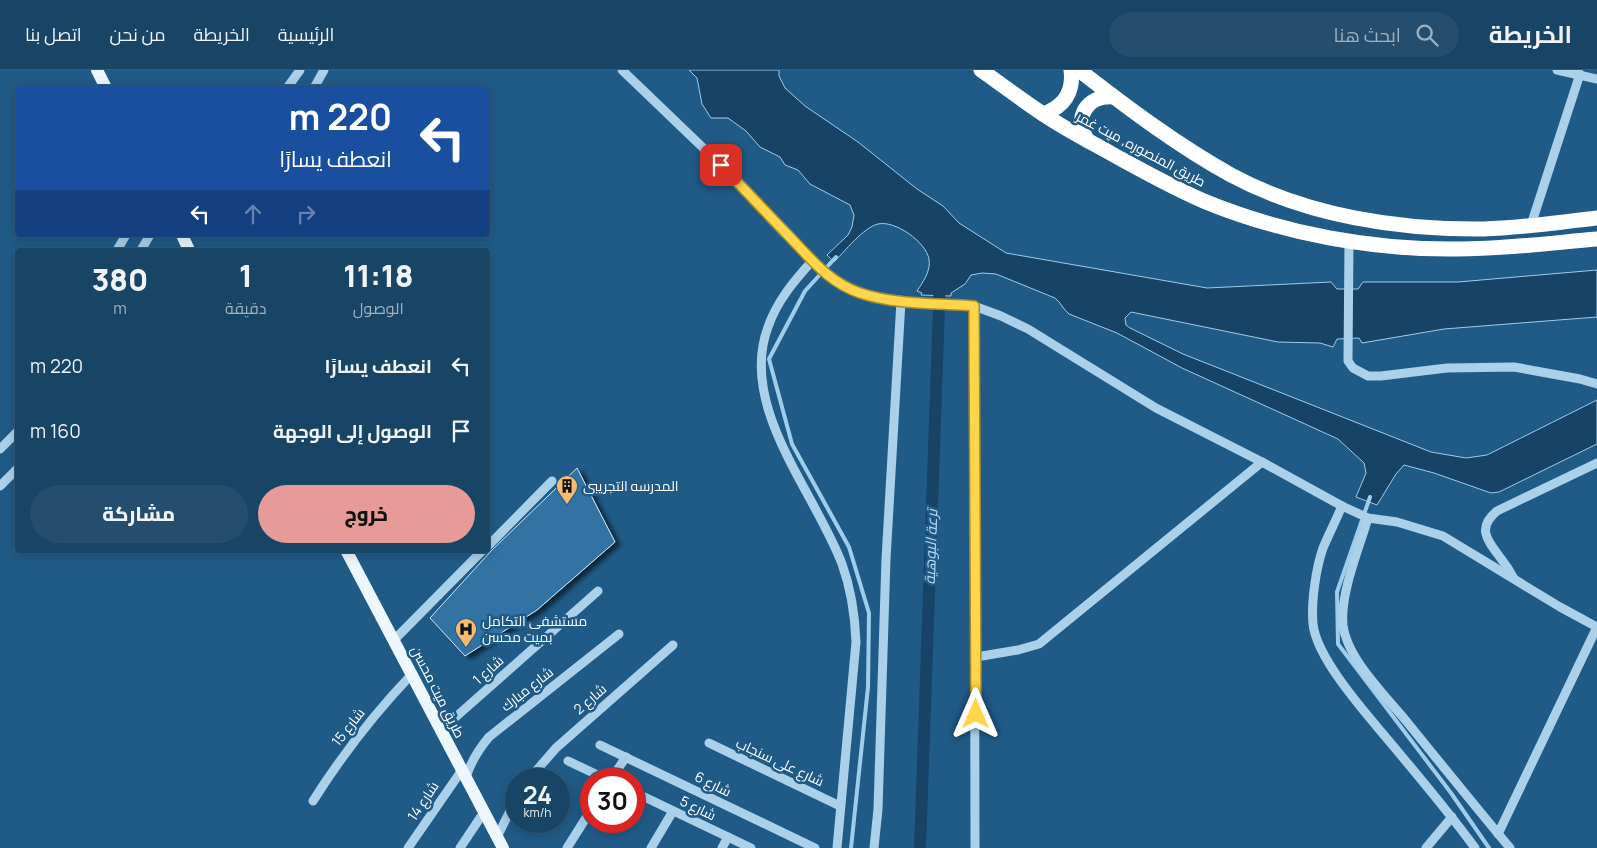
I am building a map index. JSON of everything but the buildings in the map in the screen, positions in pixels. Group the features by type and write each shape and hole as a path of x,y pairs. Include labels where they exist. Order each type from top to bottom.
{"highway":[{"name":"طريق المنصوره, ميت غمر","path":"981,70 1042,114 1172,186 1206,202 1241,215 1312,235 1403,247 1457,249 1512,247 1597,239"},
{"path":"1042,114 1060,106 1066,98 1071,89 1071,70"},
{"name":"طريق المنصوره, ميت غمر","path":"1079,70 1164,133 1233,176 1270,193 1308,206 1348,217 1439,228 1485,229 1597,218"},
{"path":"1088,141 1081,126 1084,110 1097,98 1105,96 1114,97"}],"main road":[{"path":"96,70 104,85"},
{"name":"طريق ميت محسن","path":"348,553 500,842"}],"street":[{"path":"289,85 300,70"},
{"path":"316,85 324,70"},
{"path":"622,70 721,165 827,276 861,293 901,301 974,306 1001,316 1028,329 1156,408 1262,462 1346,508 1366,518 1396,522 1443,536 1560,607 1597,627 1498,834"},
{"path":"1557,70 1597,79"},
{"path":"1531,225 1580,74"},
{"path":"118,248 125,237"},
{"path":"1349,241 1347,339 1348,361 1353,368 1368,376 1381,376 1447,368 1514,367 1597,384"},
{"path":"815,264 785,292 776,308 767,328 761,371 771,418 840,558 847,578 855,616 856,642 837,848"},
{"path":"874,848 878,809 886,559 901,301"},
{"path":"974,306 975,848"},
{"path":"0,449 15,434"},
{"path":"976,657 1018,650 1039,644 1262,462"},
{"path":"1513,578 1488,542 1486,530 1489,519 1497,511 1597,463"},
{"path":"0,486 15,471"},
{"path":"490,544 552,480"},
{"path":"1346,508 1323,549 1319,564 1313,609 1313,625 1318,639 1328,660 1349,692 1452,817 1475,848"},
{"path":"1366,518 1350,573 1344,603 1343,623 1346,637 1365,670 1510,848"},
{"path":"394,640 480,553"},
{"name":"شارع 1","path":"441,730 598,592"},
{"name":"شارع مبارك","path":"464,773 489,737 618,634"},
{"name":"شارع 2","path":"539,768 556,748 673,645"},
{"name":"شارع 15","path":"313,801 334,767 358,734 412,674"},
{"name":"شارع على سنجاب","path":"709,744 840,806"},
{"name":"شارع 6","path":"600,745 815,848"},
{"path":"619,768 626,757"},
{"path":"568,762 581,768"},
{"name":"شارع 14","path":"409,848 464,773"},
{"name":"شارع 5","path":"645,797 751,848"},
{"path":"651,848 673,810"},
{"path":"460,848 484,812"},
{"path":"1426,848 1452,817"},
{"path":"567,848 580,827"},
{"path":"500,842 505,829"},
{"path":"722,848 728,837"}],"water":[{"path":"689,70 779,70 779,76 785,88 805,106 858,142 917,189 943,206 959,223 1006,253 1207,288 1331,282 1337,289 1358,289 1363,282 1458,282 1597,270 1597,317 1444,329 1362,343 1359,338 1337,339 1333,347 1320,343 1278,342 1131,312 1125,318 1126,325 1130,328 1183,354 1431,452 1466,458 1487,455 1597,400 1597,444 1499,492 1491,493 1434,473 1404,465 1396,474 1377,505 1356,497 1366,473 1364,463 1338,439 1182,368 1117,333 1069,314 1055,298 996,274 982,273 971,275 965,284 951,293 951,296 921,295 922,293 917,291 929,268 927,252 916,239 893,225 878,224 872,226 854,240 834,262 827,255 848,235 852,227 854,215 850,205 810,184 798,170 785,165 780,157 760,147 746,131 728,118 711,118 702,104 697,78"}],"waterway":[{"path":"836,257 805,291 769,359 792,444 849,547 869,613 868,687 851,848"},
{"name":"ترعة البوهية","path":"920,848 940,278"},
{"path":"1370,497 1337,592 1338,644 1451,793 1489,848"}],"place":[{"name":"المدرسه التجريبى","path":"567,505"},
{"name":"مستشفى التكامل بميت محسن","path":"466,648"}],"route":[{"path":"721,165 818,267 837,282 850,289 876,297 922,303 974,306 976,714"}]}
